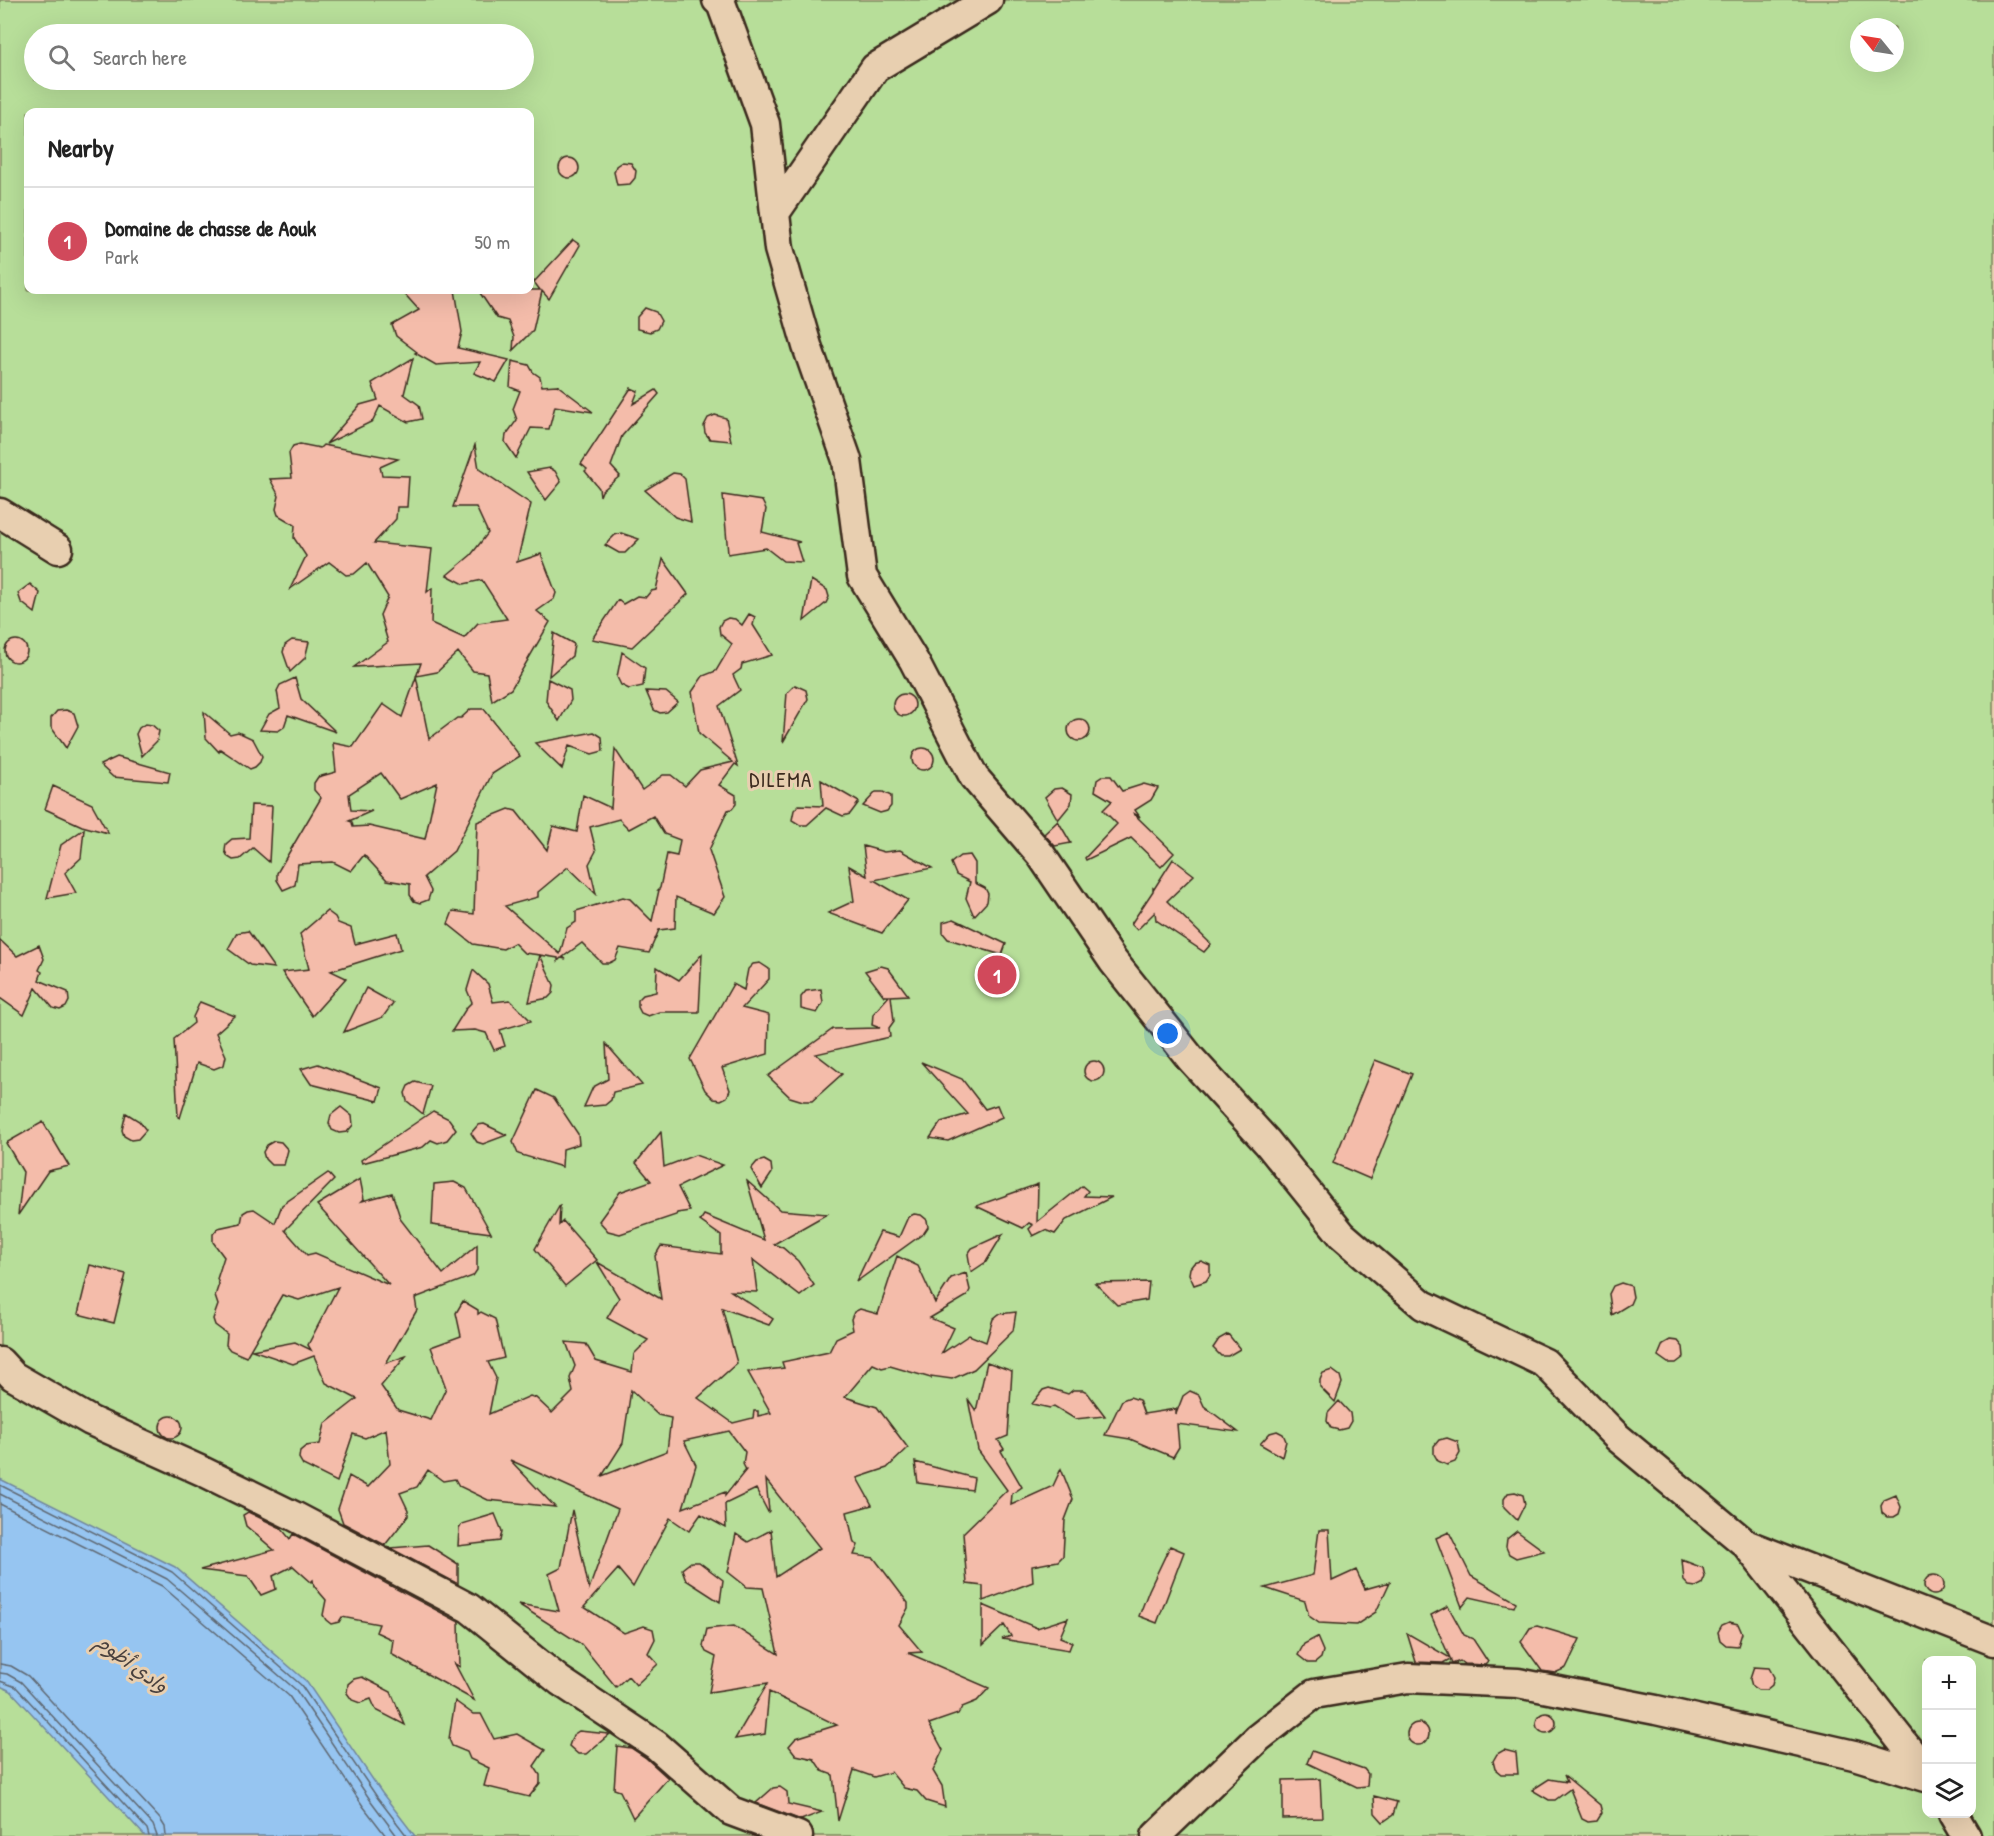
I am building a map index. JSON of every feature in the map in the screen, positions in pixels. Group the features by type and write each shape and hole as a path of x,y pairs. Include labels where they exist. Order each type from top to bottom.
{"street":[{"path":"717,0 721,3 765,124 779,249 807,346 847,460 862,576 914,661 974,777 1041,855 1113,961 1184,1050 1267,1142 1342,1235 1424,1305 1545,1363 1617,1437 1746,1544 1922,1768"},
{"path":"775,213 875,68 988,0"},
{"path":"0,513 58,549"},
{"path":"0,1362 13,1376 92,1421 284,1511 469,1608 560,1681 656,1745 731,1811 798,1836"},
{"path":"1746,1544 1994,1641"},
{"path":"1156,1836 1258,1738 1314,1694 1408,1678 1518,1683 1656,1710 1854,1755 1922,1776"},
{"path":"1955,1818 1966,1836"}],"green space":[{"path":"0,0 1994,0 1994,1836 0,1836"}],"water":[{"name":"وادي أظوم","path":"0,1479 175,1567 306,1681 382,1793 415,1836 145,1836 11,1691 0,1686"}],"building":[{"path":"565,158 573,158 579,164 579,172 573,178 565,178 559,172 559,164"},
{"path":"622,162 631,163 636,171 635,178 630,184 617,185 614,172 616,166"},
{"path":"573,240 580,245 549,299 542,291 533,330 513,350 514,337 508,321 497,318 481,294 534,294 534,290 540,290 534,282"},
{"path":"405,294 456,294 462,332 458,348 509,360 496,382 474,373 480,362 436,365 415,353 417,352 396,336 392,325 419,310"},
{"path":"645,308 656,312 661,321 657,329 650,332 637,329 637,317"},
{"path":"413,358 404,394 419,405 422,419 408,422 380,406 373,421 326,444 360,405 378,400 372,383"},
{"path":"512,361 529,365 540,377 542,386 557,385 593,412 555,406 549,429 531,428 516,458 505,442 506,435 517,420 513,409 520,391 510,387"},
{"path":"631,388 638,391 633,404 656,390 659,394 622,436 611,466 620,476 602,491 600,496 599,488 581,464"},
{"path":"715,415 726,418 731,441 710,439 705,433 704,426 708,418"},
{"path":"300,444 320,448 323,445 398,459 380,467 382,475 409,476 407,507 397,507 396,519 374,543 432,549 427,592 432,588 431,623 464,638 478,623 507,619 482,580 464,584 447,575 471,555 488,533 476,507 453,507 475,445 479,469 531,504 517,562 541,554 556,593 554,599 537,611 550,622 511,689 492,701 487,673 473,671 458,652 437,672 416,676 421,663 354,667 388,642 380,615 388,597 367,563 354,574 346,575 329,562 290,589 306,556 294,538 295,525 278,515 276,509 279,496 270,479 292,478 289,453 293,446"},
{"path":"550,468 555,471 561,482 546,500 527,472"},
{"path":"673,473 680,474 685,479 691,522 675,517 645,490"},
{"path":"723,495 762,501 766,509 762,532 800,542 796,543 802,562 783,561 766,548 728,554"},
{"path":"621,533 639,539 625,553 619,553 605,545 615,535"},
{"path":"663,559 688,594 632,647 592,639 618,600 623,604 637,596 646,597 651,591 656,590"},
{"path":"811,580 827,590 829,597 826,603 804,621"},
{"path":"30,584 40,593 35,613 21,602 18,593"},
{"path":"749,614 755,617 753,625 772,655 742,664 741,669 733,675 740,690 719,706 738,766 735,764 719,785 736,795 736,804 728,810 709,850 725,897 714,913 676,897 675,928 659,930 649,953 620,948 615,960 602,963 582,943 563,957 566,959 561,958 558,961 558,958 524,953 514,943 503,949 473,944 448,924 453,911 474,914 477,822 509,809 516,811 547,850 553,826 577,832 583,795 611,808 615,749 642,790 663,775 671,775 685,786 700,770 733,762 699,733 692,692 703,676 716,671 732,644 720,634 719,627 722,621 728,618 735,619 742,625","holes":["653,816 664,834 680,840 677,856 667,854 652,921 630,899 623,897 576,911 576,922 567,928 560,954 505,906 538,897 538,892 568,867 596,894 589,864 596,851 590,827 619,819 629,829"]},
{"path":"554,633 574,644 572,656 549,676"},
{"path":"16,640 24,643 27,651 24,659 16,662 8,659 5,651 8,643"},
{"path":"292,640 309,642 305,658 290,672 283,652 285,645"},
{"path":"622,652 645,668 643,686 629,689 621,685 617,677"},
{"path":"416,677 429,739 471,709 484,709 520,756 492,774 454,851 424,877 431,891 428,900 420,903 414,901 410,895 410,884 387,880 364,855 351,871 333,862 298,864 295,885 283,890 277,880 277,873 321,798 314,790 314,783 318,777 336,772 333,743 353,747 383,704 402,717","holes":["381,773 400,799 437,783 425,839 369,826 353,827 352,822 349,821 372,811 351,810 349,794"]},
{"path":"295,678 301,699 336,732 288,715 284,727 278,731 260,730 269,714 280,708 277,691 280,685"},
{"path":"548,679 570,690 571,700 559,721 546,701"},
{"path":"795,685 806,690 808,699 783,742 787,693"},
{"path":"646,691 666,692 678,702 667,712 660,713 654,710"},
{"path":"904,694 912,697 915,705 912,713 904,716 896,713 893,705 896,697"},
{"path":"66,710 74,713 78,726 66,748 51,727 51,718 57,711"},
{"path":"204,712 230,734 238,732 253,739 262,756 260,762 250,769 220,749 219,752 206,738"},
{"path":"1079,719 1087,722 1090,730 1087,738 1079,741 1071,738 1068,730 1071,722"},
{"path":"145,724 152,725 159,731 157,741 142,756 136,734"},
{"path":"594,732 602,737 603,751 592,754 569,746 562,769 535,743"},
{"path":"923,748 931,751 934,759 931,767 923,770 915,767 912,759 915,751"},
{"path":"117,757 170,772 168,782 113,777 100,765"},
{"path":"1103,776 1111,776 1122,791 1144,784 1158,788 1151,800 1135,810 1140,817 1133,813 1174,853 1161,867 1131,838 1086,860 1085,858 1117,824 1103,810 1112,801 1095,791 1097,780"},
{"path":"821,780 859,802 850,814 843,816 826,808 807,825 800,825 792,820 794,810 799,805 823,806"},
{"path":"53,786 92,804 108,833 82,826 45,809"},
{"path":"1062,788 1072,794 1071,804 1058,820 1045,797 1054,789"},
{"path":"876,792 883,792 891,796 891,806 887,811 880,813 863,806"},
{"path":"251,805 272,806 269,862 253,848 240,859 233,860 225,851 226,844 232,839 249,838"},
{"path":"1058,821 1071,843 1055,846 1044,834"},
{"path":"84,829 81,858 65,873 76,893 47,898 61,845"},
{"path":"863,846 884,852 900,850 932,868 874,880 908,900 882,933 828,913 854,901 849,866 867,876"},
{"path":"970,855 975,863 975,883 985,888 988,894 987,902 974,916 966,898 970,882 956,875 951,863 960,856"},
{"path":"1173,859 1194,875 1167,901 1211,944 1204,952 1156,920 1155,912 1137,930 1131,924"},
{"path":"327,911 335,917 338,923 351,928 355,944 397,933 401,949 331,971 346,978 312,1016 282,972 309,969 300,934"},
{"path":"954,919 1006,944 1002,955 948,939 943,933 943,922"},
{"path":"248,931 274,968 250,965 228,949 237,933"},
{"path":"0,940 17,956 39,945 44,959 39,970 42,972 39,980 68,992 69,1001 66,1007 60,1010 53,1008 36,988 24,1015 0,998"},
{"path":"702,954 699,1012 659,1012 648,1016 641,1013 638,1000 643,995 656,992 657,967 679,980"},
{"path":"540,955 554,985 553,993 548,998 529,1002"},
{"path":"760,963 769,969 769,979 742,1008 769,1015 768,1054 722,1068 730,1090 727,1097 721,1100 714,1099 705,1090 690,1059 733,984 744,990 748,969 753,964"},
{"path":"881,966 888,968 908,995 891,996 894,1021 889,1028 890,1037 816,1054 842,1074 812,1101 790,1097 768,1076 833,1029 880,1028 872,1025 873,1014 889,996 884,996 865,971"},
{"path":"473,970 488,984 493,1002 510,1000 531,1021 500,1030 505,1046 494,1050 486,1033 475,1030 452,1031 472,1002 467,990"},
{"path":"366,988 393,1003 383,1017 344,1032"},
{"path":"821,989 823,1003 817,1013 801,1009 801,997 806,991"},
{"path":"200,1002 235,1016 216,1033 226,1056 224,1065 214,1069 197,1063 180,1118 178,1117 174,1039 194,1023 193,1017"},
{"path":"606,1044 642,1085 613,1092 611,1100 605,1105 584,1107 593,1087 608,1079"},
{"path":"1375,1060 1412,1074 1370,1179 1333,1163"},
{"path":"1090,1061 1098,1061 1104,1067 1104,1075 1098,1081 1090,1081 1084,1075 1084,1067"},
{"path":"921,1062 962,1079 985,1109 997,1105 1002,1117 948,1141 930,1138 941,1122 968,1114"},
{"path":"318,1064 382,1088 378,1101 311,1084 301,1069"},
{"path":"415,1082 431,1086 423,1114 407,1101 405,1093 408,1086"},
{"path":"537,1090 554,1098 578,1134 579,1144 563,1149 562,1167 518,1154 513,1142"},
{"path":"341,1107 352,1116 353,1125 347,1132 339,1133 332,1130 329,1123 331,1115"},
{"path":"433,1111 449,1119 456,1129 447,1140 438,1143 431,1140 423,1147 362,1163 361,1160"},
{"path":"126,1113 139,1121 146,1130 138,1139 131,1140 124,1136 122,1130"},
{"path":"43,1122 69,1166 48,1171 18,1215 23,1172 6,1143"},
{"path":"484,1124 507,1135 483,1144 477,1142 471,1133 478,1125"},
{"path":"661,1132 664,1167 695,1155 723,1165 678,1187 690,1211 677,1213 620,1234 608,1231 599,1221 620,1192 651,1181 636,1163"},
{"path":"274,1141 281,1142 288,1150 284,1165 271,1165 265,1159 263,1152 267,1145"},
{"path":"764,1160 771,1164 772,1173 762,1188 751,1169 757,1162"},
{"path":"328,1173 334,1180 285,1230 307,1255 315,1253 389,1285 317,1205 360,1179 364,1199 362,1201 392,1193 401,1220 443,1274 477,1245 477,1270 473,1276 415,1298 417,1310 386,1363 406,1356 381,1386 398,1410 431,1420 446,1388 431,1347 461,1336 456,1313 463,1301 478,1310 478,1314 481,1312 495,1319 504,1358 488,1362 496,1378 489,1414 530,1396 536,1398 552,1413 573,1392 570,1378 575,1366 566,1342 586,1344 596,1361 632,1372 634,1354 648,1340 607,1318 619,1298 597,1262 661,1299 655,1256 661,1246 721,1254 721,1236 700,1221 704,1215 764,1240 747,1181 780,1210 827,1214 774,1244 783,1248 798,1261 814,1285 800,1296 753,1260 757,1292 731,1291 773,1319 769,1325 722,1308 737,1363 698,1398 733,1423 753,1418 754,1411 758,1411 758,1416 771,1413 748,1372 784,1368 782,1362 829,1352 836,1338 853,1330 851,1319 854,1312 860,1309 878,1314 897,1256 918,1266 935,1303 951,1278 966,1273 970,1290 967,1296 930,1318 954,1328 942,1353 969,1335 986,1342 993,1319 999,1314 1016,1312 1013,1331 974,1369 952,1379 931,1376 931,1378 890,1366 882,1368 873,1364 845,1397 877,1407 908,1448 887,1468 857,1478 872,1505 847,1512 854,1543 858,1545 854,1555 874,1558 908,1603 908,1608 899,1625 922,1652 908,1653 989,1688 977,1701 962,1707 958,1714 929,1724 943,1750 933,1771 942,1786 945,1807 926,1801 917,1791 904,1788 891,1772 874,1777 854,1770 838,1821 833,1775 822,1771 814,1759 796,1755 789,1746 796,1738 837,1725 769,1692 765,1734 735,1739 768,1683 709,1692 716,1657 706,1652 703,1646 707,1629 734,1626 778,1654 763,1588 747,1587 728,1572 736,1534 748,1542 771,1530 776,1577 820,1548 766,1480 768,1512 756,1489 725,1504 726,1528 701,1514 689,1531 670,1518 633,1587 618,1569 584,1607 624,1633 644,1626 653,1629 655,1639 648,1653 658,1664 636,1685 628,1676 616,1687 581,1644 518,1604 559,1611 549,1574 561,1568 572,1510 589,1589 618,1509 510,1460 555,1507 488,1500 459,1486 455,1479 443,1481 428,1470 417,1487 400,1493 408,1510 408,1516 385,1545 343,1523 338,1509 349,1476 368,1487 390,1464 386,1429 365,1438 353,1434 337,1482 303,1465 299,1458 300,1451 306,1446 320,1444 325,1424 357,1399 326,1383 314,1356 293,1364 252,1350 295,1342 311,1350 308,1345 338,1287 299,1300 282,1295 246,1357 230,1350 226,1345 227,1334 215,1325 213,1319 218,1305 215,1296 219,1284 217,1279 224,1257 213,1242 213,1234 218,1228 241,1223 243,1213 248,1210 254,1209 275,1223 282,1205","holes":["631,1390 658,1415 671,1418 667,1451 602,1476 623,1443","729,1431 745,1452 743,1464 746,1470 725,1496 725,1492 683,1508 696,1465 684,1441"]},
{"path":"454,1182 466,1188 491,1233 432,1225 434,1184"},
{"path":"1038,1184 1037,1222 1082,1186 1088,1191 1084,1196 1112,1197 1066,1220 1055,1234 1045,1230 1033,1236 1029,1229 1033,1225 1029,1223 1023,1228 976,1206"},
{"path":"560,1205 559,1225 563,1221 597,1260 565,1286 535,1249"},
{"path":"914,1214 921,1215 927,1220 928,1227 924,1233 856,1282 880,1232 899,1237 908,1217"},
{"path":"1003,1234 986,1262 971,1272 968,1254 972,1248"},
{"path":"1201,1261 1210,1265 1210,1275 1206,1281 1194,1285 1189,1274 1190,1268 1194,1263"},
{"path":"90,1265 126,1274 114,1323 78,1314"},
{"path":"1149,1282 1147,1300 1117,1305 1095,1283"},
{"path":"1621,1283 1631,1286 1633,1297 1630,1304 1612,1315 1609,1294 1613,1286"},
{"path":"1228,1334 1240,1349 1228,1356 1221,1356 1213,1348 1219,1339"},
{"path":"1670,1340 1678,1341 1683,1347 1684,1357 1676,1363 1668,1363 1658,1356 1663,1344"},
{"path":"987,1362 1012,1371 1008,1436 998,1440 1004,1449 1001,1451 1022,1487 1012,1494 1011,1505 1053,1486 1061,1469 1073,1499 1065,1520 1063,1556 1058,1561 1032,1566 1033,1582 983,1601 983,1586 967,1584 963,1533 1007,1490 978,1450 968,1399 976,1411"},
{"path":"1332,1370 1340,1376 1342,1383 1335,1402 1320,1387 1323,1373"},
{"path":"1049,1388 1068,1394 1073,1390 1087,1392 1105,1416 1075,1419 1054,1406 1050,1408 1032,1404 1043,1390"},
{"path":"1190,1391 1199,1395 1204,1406 1238,1432 1177,1424 1179,1447 1173,1457 1130,1439 1105,1435 1122,1400 1130,1397 1139,1400 1144,1414 1176,1409 1176,1414 1183,1396"},
{"path":"1339,1401 1350,1413 1351,1421 1347,1428 1339,1430 1331,1428 1327,1421 1328,1413"},
{"path":"171,1416 179,1419 182,1427 179,1435 171,1438 163,1435 160,1427 163,1419"},
{"path":"1277,1431 1283,1434 1286,1441 1282,1457 1260,1444 1270,1433"},
{"path":"1447,1438 1458,1442 1460,1453 1455,1462 1447,1465 1438,1461 1434,1454 1434,1446 1439,1440"},
{"path":"915,1462 974,1478 972,1490 918,1483"},
{"path":"1515,1492 1523,1495 1525,1504 1517,1520 1504,1507 1504,1499 1508,1493"},
{"path":"1896,1495 1901,1507 1899,1514 1887,1517 1882,1513 1881,1506 1884,1500"},
{"path":"248,1512 281,1528 290,1539 293,1534 459,1622 460,1667 455,1664 474,1700 391,1654 393,1640 376,1632 379,1624 342,1617 339,1622 331,1624 323,1615 326,1600 314,1586 313,1580 311,1582 293,1566 273,1576 276,1589 261,1595 248,1576 200,1570 274,1550 246,1526 243,1515"},
{"path":"495,1514 502,1531 500,1541 458,1546 459,1529 462,1524"},
{"path":"1319,1530 1329,1530 1332,1581 1356,1570 1365,1589 1390,1582 1376,1612 1356,1625 1319,1623 1309,1616 1305,1601 1265,1588 1313,1575"},
{"path":"1517,1531 1544,1551 1516,1558 1509,1554 1506,1547 1507,1539"},
{"path":"1449,1532 1471,1576 1516,1602 1514,1607 1470,1597 1462,1607 1436,1538"},
{"path":"428,1545 458,1564 458,1584 390,1548"},
{"path":"1170,1546 1184,1552 1157,1623 1139,1616"},
{"path":"1682,1560 1703,1568 1705,1577 1702,1584 1696,1587 1689,1586 1684,1581"},
{"path":"691,1562 699,1562 723,1580 720,1602 686,1580 682,1569"},
{"path":"1934,1575 1941,1578 1944,1585 1941,1592 1934,1595 1927,1592 1924,1585 1927,1578"},
{"path":"983,1605 1037,1628 1068,1618 1060,1637 1072,1642 1069,1650 1002,1639 1011,1636 1004,1625 983,1645"},
{"path":"1448,1606 1464,1635 1473,1639 1488,1662 1485,1665 1464,1664 1460,1661 1452,1664 1450,1659 1443,1663 1416,1662 1407,1633 1450,1658 1431,1615"},
{"path":"1729,1622 1738,1624 1742,1633 1738,1646 1726,1645 1720,1640 1718,1632 1722,1625"},
{"path":"1537,1626 1580,1639 1566,1668 1555,1673 1542,1671 1521,1642 1530,1628"},
{"path":"1317,1637 1323,1651 1321,1658 1315,1663 1308,1663 1298,1655 1304,1644"},
{"path":"1754,1667 1769,1668 1774,1677 1772,1685 1766,1690 1758,1690 1752,1686 1750,1679"},
{"path":"362,1677 391,1692 405,1725 376,1710 371,1699 360,1703 352,1700 347,1693 348,1684"},
{"path":"455,1701 473,1714 481,1714 494,1739 517,1734 545,1750 534,1766 540,1775 540,1783 529,1797 484,1786 489,1768 470,1759 467,1752 452,1746 449,1739"},
{"path":"1542,1713 1550,1713 1556,1719 1556,1727 1550,1733 1542,1733 1536,1727 1536,1719"},
{"path":"1418,1723 1426,1726 1429,1734 1426,1742 1418,1745 1410,1742 1407,1734 1410,1726"},
{"path":"579,1731 610,1734 586,1754 578,1754 569,1746 573,1735"},
{"path":"617,1746 631,1748 668,1778 633,1818 620,1791 614,1789"},
{"path":"1504,1750 1516,1753 1518,1774 1501,1774 1495,1769 1493,1761 1497,1754"},
{"path":"1312,1751 1364,1769 1368,1774 1367,1786 1357,1787 1307,1763"},
{"path":"1564,1775 1600,1805 1602,1813 1597,1821 1588,1822 1582,1819 1570,1789 1555,1800 1549,1800 1532,1790 1549,1779 1567,1782"},
{"path":"1320,1779 1322,1818 1283,1819 1283,1780"},
{"path":"780,1787 787,1792 788,1804 822,1812 801,1820 756,1803 773,1788"},
{"path":"1374,1796 1397,1802 1393,1815 1383,1822 1375,1813"}],"place":[{"name":"Domaine de chasse de Aouk","path":"997,975"}],"district":[{"name":"DILEMA","path":"781,779"}]}
